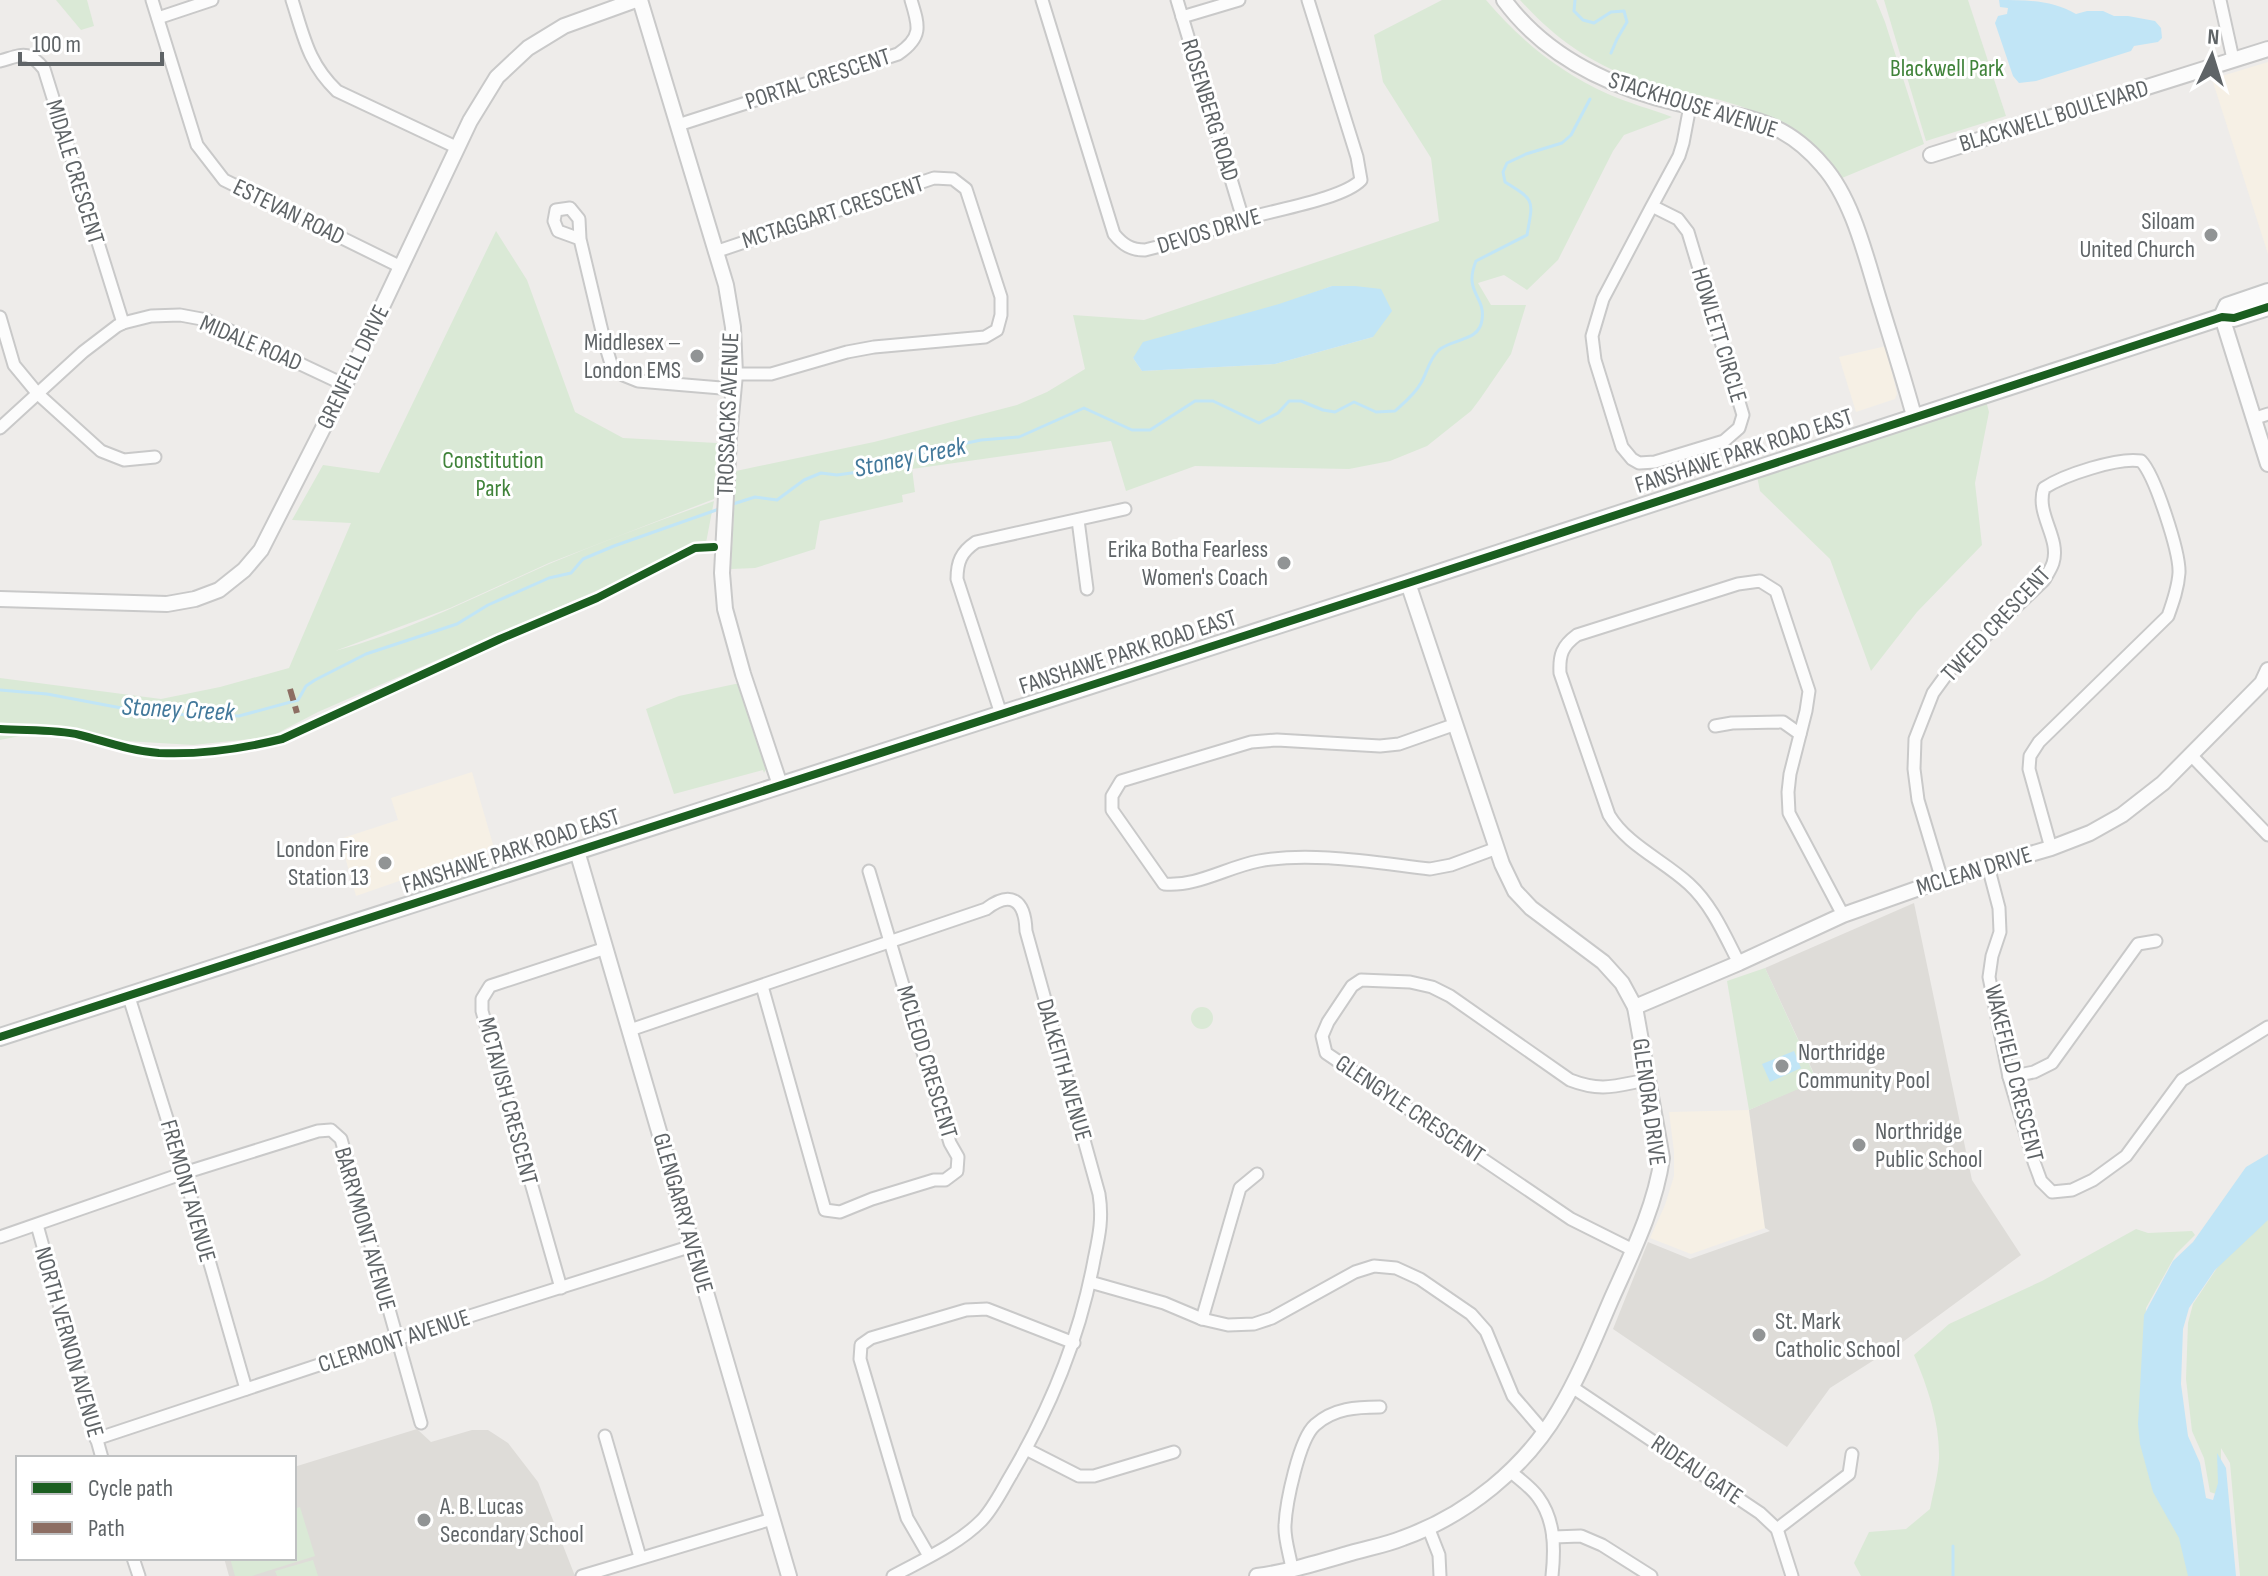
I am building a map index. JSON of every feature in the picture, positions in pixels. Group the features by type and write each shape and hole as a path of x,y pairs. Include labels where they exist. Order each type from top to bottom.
{"main road":[{"name":"FANSHAWE PARK ROAD EAST","path":"2222,317 2227,306 2268,292"},
{"name":"FANSHAWE PARK ROAD EAST","path":"0,1037 1408,583 1914,416 2222,317 2234,318 2268,307"}],"street":[{"name":"ESTEVAN ROAD","path":"152,0 197,145 224,180 401,267"},
{"path":"158,18 212,0"},
{"path":"292,0 313,63 337,91 458,148"},
{"name":"GRENFELL DRIVE","path":"0,599 167,604 195,599 219,590 244,570 261,550 345,385 470,121 497,77 528,48 564,26 638,0"},
{"name":"TROSSACKS AVENUE","path":"638,0 726,285 733,327 734,382 722,573 725,609 780,785"},
{"name":"PORTAL CRESCENT","path":"678,125 898,54 911,45 917,35 918,24 911,0"},
{"name":"DEVOS DRIVE","path":"1042,0 1114,234 1122,244 1134,250 1145,250 1329,196 1349,189 1361,180 1357,157 1308,0"},
{"name":"ROSENBERG ROAD","path":"1177,0 1243,219"},
{"path":"1182,17 1239,0"},
{"name":"STACKHOUSE AVENUE","path":"1504,0 1544,43 1579,67 1626,90 1769,125 1798,141 1823,166 1837,184 1855,225 1914,416"},
{"path":"2220,0 2233,59"},
{"name":"BLACKWELL BOULEVARD","path":"1931,155 2268,49"},
{"name":"MIDALE CRESCENT","path":"0,61 23,55 35,58 44,69 123,323"},
{"name":"HOWLETT CIRCLE","path":"1652,206 1678,219 1688,232 1743,415 1739,428 1724,441 1647,463 1632,459 1622,447 1595,360 1592,336 1603,299 1652,206 1679,156 1690,106"},
{"name":"MCTAGGART CRESCENT","path":"715,252 934,178 953,179 966,189 1001,297 997,330 985,337 874,347 734,382"},
{"path":"580,239 612,367 638,381 734,382"},
{"name":"MIDALE ROAD","path":"0,428 83,352 123,323 151,316 180,315 207,320 345,385"},
{"path":"0,317 14,365 38,394 101,451 124,460 155,457"},
{"path":"2222,317 2268,464"},
{"path":"2253,419 2268,414"},
{"name":"TWEED CRESCENT","path":"1942,880 1918,800 1914,769 1915,739 1933,693 1949,671 2044,580 2054,562 2054,546 2042,504 2044,488 2056,480 2122,460 2141,461 2151,474 2176,551 2179,572 2176,593 2168,616 2039,742 2030,756 2029,769 2051,848"},
{"path":"1001,714 957,579 957,566 964,550 976,542 1125,509"},
{"path":"1078,520 1087,589"},
{"path":"1739,963 1706,901 1690,884 1618,830 1609,815 1560,673 1559,657 1566,643 1577,635 1738,584 1760,581 1776,591 1809,691 1790,774 1789,813 1843,915"},
{"name":"GLENORA DRIVE","path":"1257,1576 1403,1538 1428,1527 1448,1518 1492,1488 1524,1457 1572,1387 1633,1250 1655,1192 1662,1158 1635,1007 1622,983 1603,962 1531,908 1515,891 1497,848 1408,583"},
{"name":"MCLEAN DRIVE","path":"1635,1007 1843,915 2090,833 2122,815 2163,783 2266,680"},
{"path":"1715,726 1783,722 1800,734"},
{"path":"1456,724 1399,744 1380,746 1277,740 1251,742 1121,781 1112,796 1112,810 1164,884 1178,885 1257,861 1299,857 1430,869 1451,865 1497,848"},
{"path":"2191,755 2268,835"},
{"name":"GLENGARRY AVENUE","path":"577,851 789,1576"},
{"name":"WAKEFIELD CRESCENT","path":"1988,866 1999,908 2000,932 1989,977 2009,1077 2041,1181 2052,1192 2072,1190 2093,1180 2126,1156 2182,1080 2268,1027"},
{"name":"MCLEOD CRESCENT","path":"762,986 825,1210 840,1212 934,1180 945,1180 957,1171 958,1157 950,1143 869,871"},
{"name":"DALKEITH AVENUE","path":"630,1030 986,909 999,899 1011,899 1021,906 1026,916 1026,931 1103,1216 1090,1282 1074,1343 1026,1449 982,1520 956,1541 893,1576"},
{"path":"2009,1077 2034,1072 2052,1063 2138,944 2156,941"},
{"name":"MCTAVISH CRESCENT","path":"561,1288 482,1011 482,999 490,986 606,948"},
{"name":"GLENGYLE CRESCENT","path":"1633,1250 1571,1219 1326,1053 1322,1036 1352,986 1361,980 1410,982 1432,987 1450,996 1570,1080 1590,1088 1646,1080"},
{"name":"FREMONT AVENUE","path":"128,994 184,1173 246,1389"},
{"name":"BARRYMONT AVENUE","path":"184,1173 318,1131 331,1130 341,1139 421,1423"},
{"path":"0,1237 184,1173"},
{"path":"1202,1319 1240,1188 1257,1174"},
{"name":"NORTH VERNON AVENUE","path":"37,1225 101,1456"},
{"name":"CLERMONT AVENUE","path":"96,1439 397,1339 692,1246"},
{"path":"1090,1282 1164,1303 1202,1319 1228,1325 1254,1324 1272,1318 1355,1272 1374,1266 1396,1268 1420,1279 1471,1314 1486,1331 1513,1396 1544,1432"},
{"path":"929,1556 907,1518 895,1483 860,1359 861,1345 871,1338 966,1310 987,1309 1074,1343"},
{"name":"RIDEAU GATE","path":"1572,1387 1760,1513 1777,1529"},
{"path":"1292,1569 1285,1528 1302,1444 1315,1425 1340,1411 1353,1407 1380,1407"},
{"path":"605,1436 640,1557"},
{"path":"1026,1449 1079,1476 1094,1476 1174,1452"},
{"path":"1792,1576 1777,1529 1849,1474 1852,1454"},
{"path":"1510,1471 1538,1496 1551,1524 1555,1548 1552,1576"},
{"path":"582,1576 772,1519"},
{"path":"1428,1527 1439,1555 1440,1576"},
{"path":"1553,1537 1581,1536 1602,1545 1651,1576"}],"shaded area":[{"path":"2268,62 2268,254 2212,79"},
{"path":"1886,346 1897,394 1895,399 1856,412 1839,357"},
{"path":"472,772 494,848 356,896 340,839 398,820 391,798"},
{"name":"Northridge Public School","path":"1914,903 1972,1180 2021,1255 1904,1341 1830,1388 1787,1447 1613,1329 1648,1242 1690,1259 1770,1231 1765,1228 1749,1110 1817,1080 1765,968"},
{"path":"1749,1110 1765,1228 1691,1254 1650,1238 1674,1176 1669,1112"},
{"name":"A. B. Lucas Secondary School","path":"417,1429 431,1442 472,1430 488,1430 508,1443 538,1482 575,1576 229,1576 225,1560 296,1560 296,1466"}],"green space":[{"path":"56,0 87,0 94,26 81,30"},
{"path":"1442,0 1486,0 1527,42 1573,76 1616,97 1672,117 1624,135 1558,260 1527,290 1504,275 1478,283 1491,305 1526,305 1511,354 1471,411 1427,446 1390,461 1349,469 1195,466 1126,491 1111,441 912,469 915,492 902,495 903,502 820,521 815,549 755,568 731,569 736,471 874,442 1017,405 1047,392 1085,369 1073,315 1144,320 1439,221 1431,158 1383,82 1374,35","holes":["1332,286 1373,337 1275,364 1142,371 1133,358"]},
{"path":"1520,0 1876,0 1924,144 1842,178 1819,150 1789,128 1737,105 1657,86 1618,72 1573,48"},
{"name":"Blackwell Park","path":"1884,0 1968,0 2006,116 1926,141"},
{"name":"Constitution Park","path":"496,231 527,280 575,412 623,438 717,443 714,499 638,528 714,501 706,543 318,712 270,737 193,745 25,735 0,740 0,678 161,699 289,668 351,523 292,520 323,465 379,473","holes":["618,536 417,623 335,651 450,608 549,563"]},
{"path":"1986,401 1989,412 1975,483 1982,545 1917,612 1871,671 1830,559 1760,491 1757,476"},
{"path":"739,684 768,765 764,773 763,770 674,794 646,709 679,696"},
{"path":"1765,968 1817,1081 1749,1110 1727,981"},
{"path":"1202,1007 1210,1010 1213,1018 1210,1026 1202,1029 1194,1026 1191,1018 1194,1010"},
{"path":"2268,1219 2268,1576 2240,1576 2230,1463 2221,1448 2221,1477 2216,1494 2210,1492 2204,1458 2192,1431 2186,1379 2188,1323 2193,1304 2219,1265"},
{"path":"2136,1229 2148,1233 2192,1231 2195,1235 2176,1254 2146,1308 2141,1419 2182,1533 2191,1576 1861,1576 1854,1563 1869,1532 1906,1529 1930,1509 1939,1446 1928,1393 1914,1355 1949,1324 2042,1281"},
{"path":"300,1507 315,1556 252,1576 235,1576 231,1560 296,1560 296,1508"},
{"path":"313,1560 318,1576 277,1576 275,1571"}],"water":[{"path":"1999,0 2049,3 2076,14 2103,11 2114,16 2155,21 2161,28 2162,38 2158,42 2134,46 2131,51 2036,81 2019,83 2013,76 1995,23 1998,16 2007,14 2008,8 2000,7"},
{"path":"1332,286 1381,289 1392,311 1373,337 1275,364 1142,371 1133,358 1143,342"},
{"name":"Northridge Community Pool","path":"1794,1051 1801,1068 1770,1082 1762,1064"},
{"path":"2268,1154 2268,1220 2215,1270 2189,1308 2183,1329 2181,1384 2188,1436 2200,1463 2206,1498 2213,1500 2218,1483 2217,1453 2226,1468 2236,1576 2188,1576 2179,1538 2153,1492 2140,1444 2138,1424 2144,1315 2173,1261 2193,1242 2246,1167"}],"waterway":[{"name":"Stoney Creek","path":"1575,0 1574,11 1583,20 1594,23 1611,12 1624,11 1627,22 1611,53"},
{"name":"Stoney Creek","path":"730,505 755,497 777,500 804,480 821,473 837,475 873,470 904,457 934,450 981,440 1019,437 1084,408 1132,430 1150,430 1195,401 1213,401 1259,423 1278,413 1289,401 1301,401 1335,412 1354,402 1376,412 1395,411 1419,387 1439,350 1471,336 1480,327 1481,305 1472,280 1476,261 1527,235 1530,202 1505,182 1503,172 1507,163 1562,143 1571,135 1590,99"},
{"name":"Stoney Creek","path":"0,690 47,694 148,713 239,716 298,700 306,686 366,654 457,624 488,605 549,578 571,573 583,559 719,509"},
{"path":"1953,1546 1953,1576"}],"marked path":[{"path":"290,689 297,713"}],"cycle path":[{"path":"0,1037 2222,317 2234,318 2268,307"},
{"path":"0,729 70,733 159,753 220,750 282,739 597,598 695,548 714,547"}],"place":[{"name":"Siloam United Church","path":"2211,235"},
{"name":"Middlesex – London EMS","path":"697,356"},
{"name":"Erika Botha Fearless Women's Coach","path":"1284,563"},
{"name":"London Fire Station 13","path":"385,863"},
{"name":"Northridge Community Pool","path":"1782,1066"},
{"name":"Northridge Public School","path":"1859,1145"},
{"name":"St. Mark Catholic School","path":"1759,1335"},
{"name":"A. B. Lucas Secondary School","path":"424,1520"}]}
